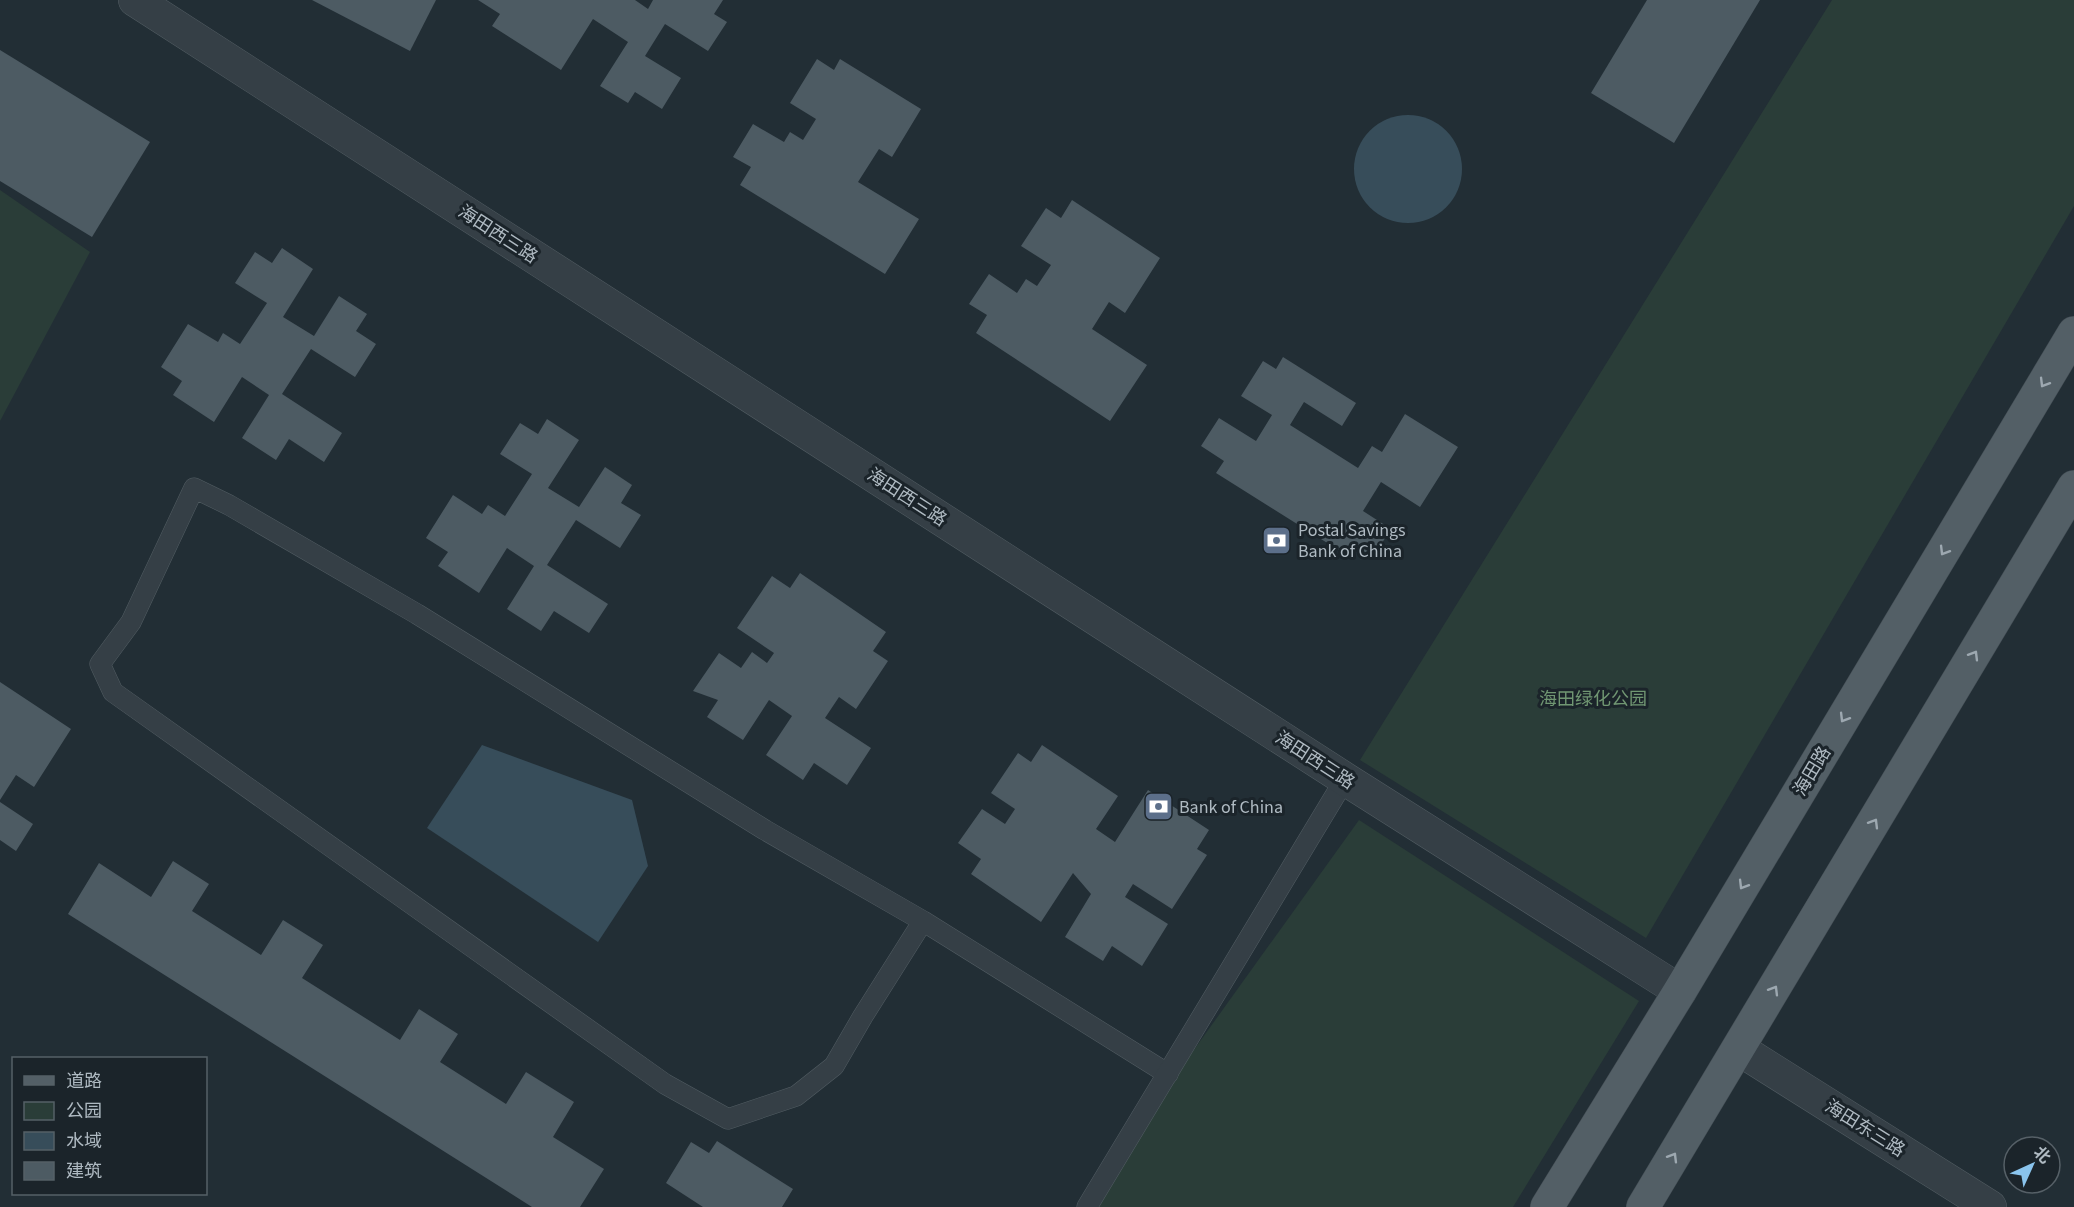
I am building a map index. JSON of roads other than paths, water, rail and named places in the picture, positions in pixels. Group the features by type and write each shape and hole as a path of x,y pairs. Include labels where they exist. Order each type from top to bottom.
{"main road":[{"name":"海田路","path":"1547,1207 1680,991 2074,333"},
{"path":"1643,1207 2074,487"}],"street":[{"name":"海田西三路","path":"135,0 1345,779 1680,991"},
{"name":"海田东三路","path":"1739,1049 1990,1207"}],"lane":[{"path":"924,921 834,1066 796,1096 728,1119 665,1084 113,692 100,664 131,622 194,488 229,505 417,614 765,830 924,921 1168,1074"},
{"path":"1087,1207 1345,779"}],"water":[{"path":"1408,115 1429,119 1446,131 1458,148 1462,169 1458,190 1446,207 1429,219 1408,223 1387,219 1370,207 1358,190 1354,169 1358,148 1370,131 1387,119"},
{"path":"482,745 632,800 648,866 598,942 427,828"}],"place":[{"name":"Postal Savings Bank of China","path":"1277,540"},
{"name":"Bank of China","path":"1158,807"}],"park label":[{"name":"海田绿化公园","path":"1593,699"}]}
